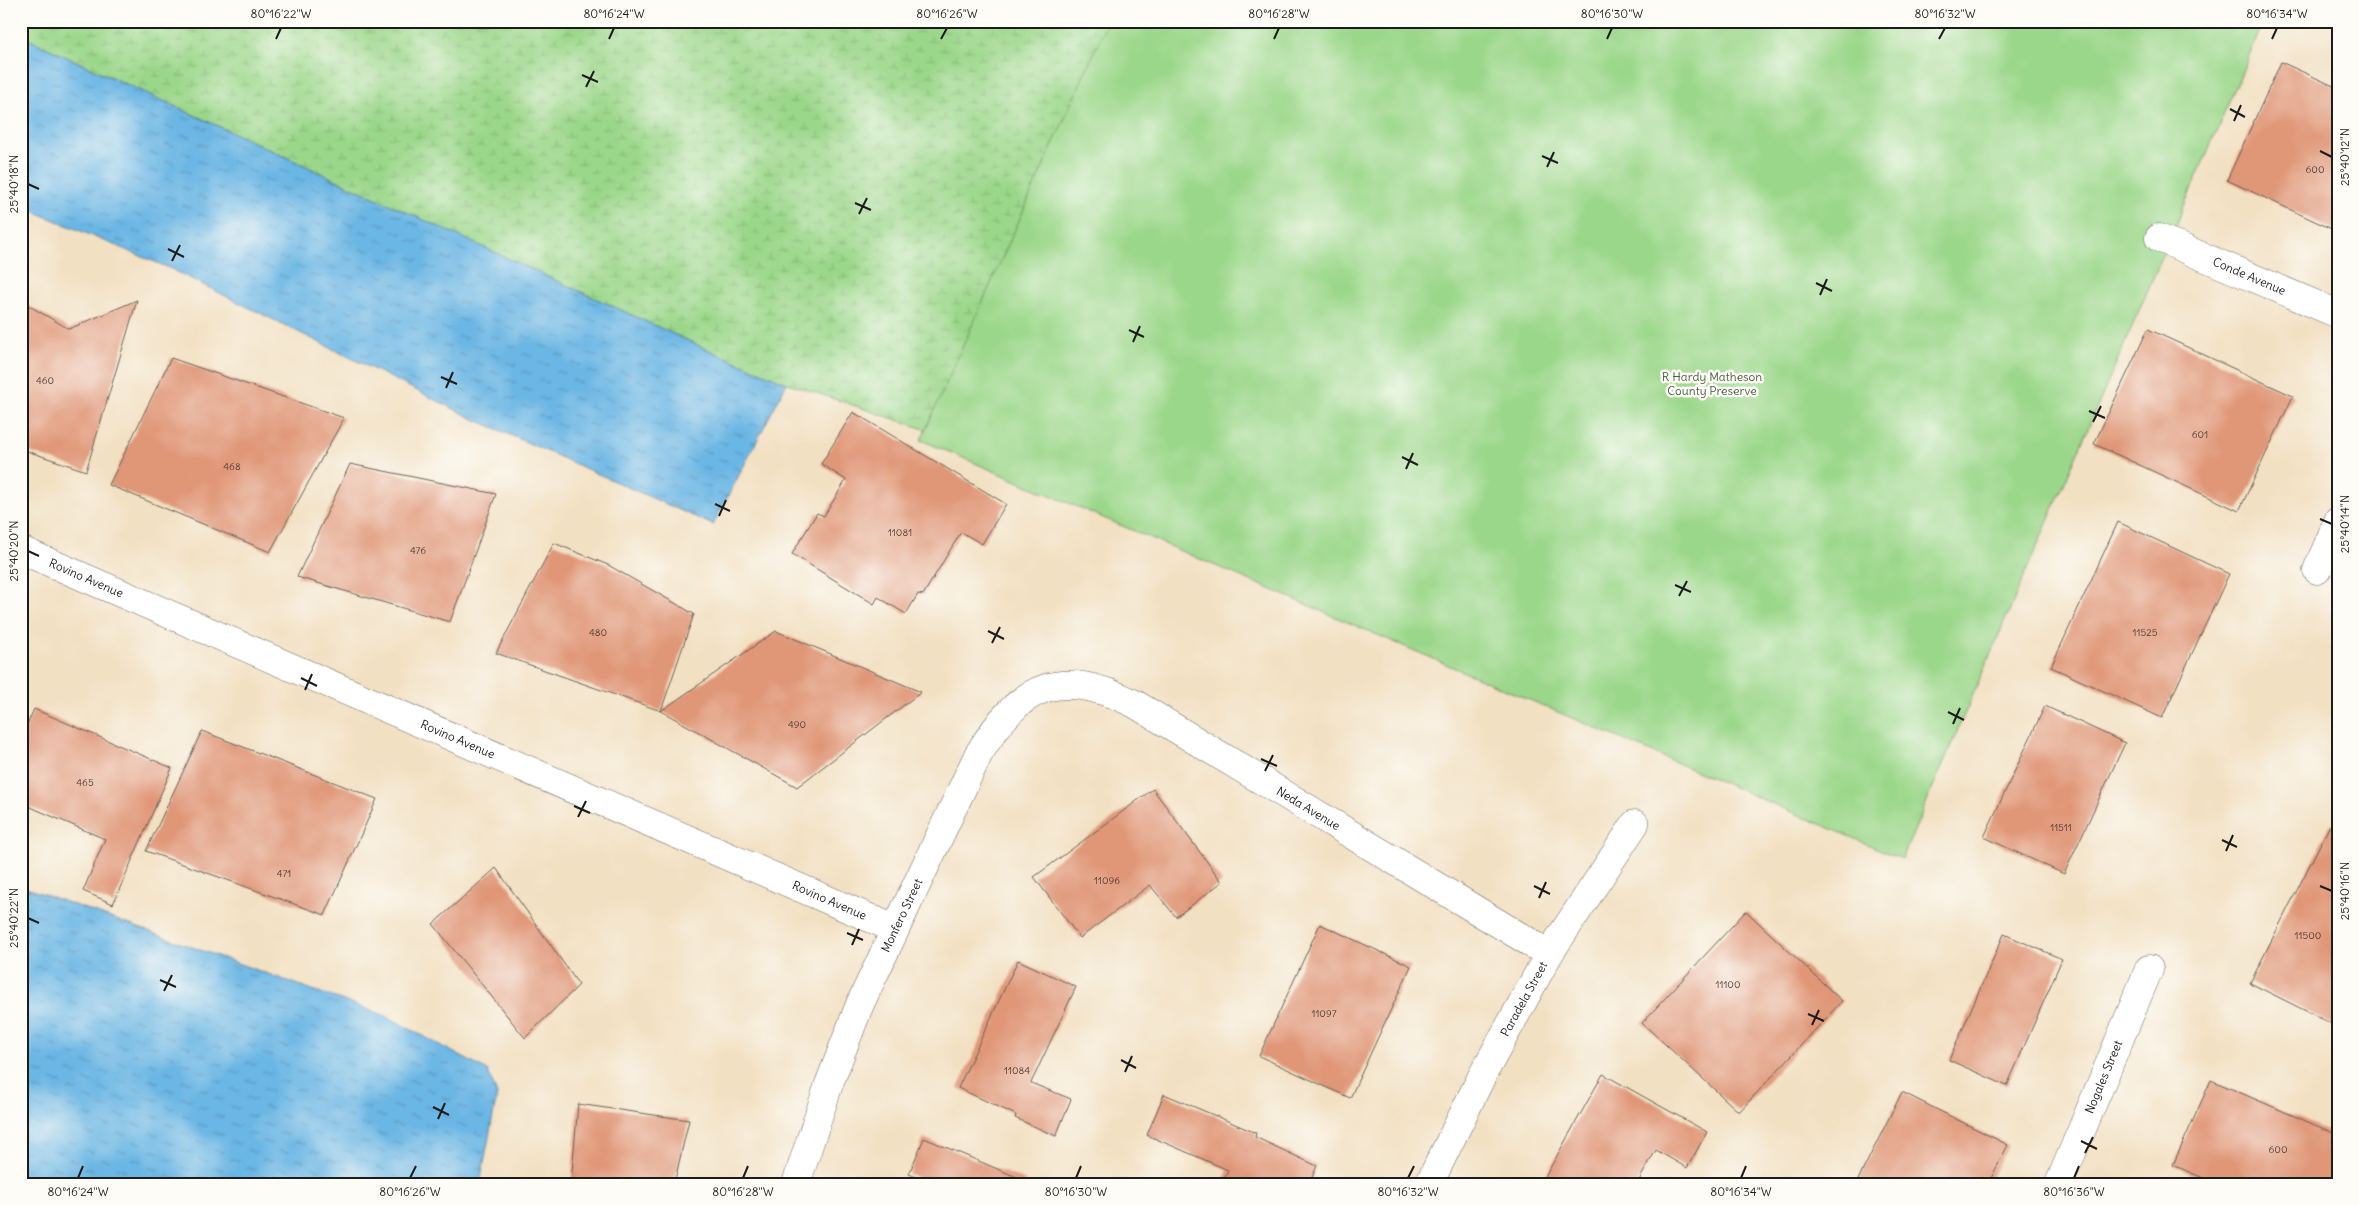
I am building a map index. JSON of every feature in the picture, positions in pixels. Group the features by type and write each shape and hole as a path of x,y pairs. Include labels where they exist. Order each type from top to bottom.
{"street":[{"name":"Conde Avenue","path":"2159,238 2338,314"},
{"path":"2318,570 2338,521"},
{"name":"Rovino Avenue","path":"21,550 895,929"},
{"name":"Monfero Street","path":"796,1184 836,1066 860,1004 978,755 1000,721 1025,697 1058,686"},
{"name":"Neda Avenue","path":"1058,686 1094,687 1111,692 1135,704 1549,954"},
{"name":"Paradela Street","path":"1429,1184 1483,1074 1549,954 1635,824"},
{"name":"Nogales Street","path":"2059,1184 2150,969"}],"green space":[{"path":"21,21 2212,21 1052,472 787,383 704,348 21,36"},
{"name":"R Hardy Matheson County Preserve","path":"1108,21 2264,21 1902,859 921,440"}],"water":[{"path":"21,36 704,348 787,383 713,525 474,419 169,268 21,206"},
{"path":"21,886 386,1016 488,1071 497,1095 480,1184 21,1184"}],"building":[{"path":"2281,62 2338,88 2338,232 2227,180"},
{"path":"137,300 86,471 21,449 21,301 69,329"},
{"path":"2148,329 2293,396 2239,511 2094,444"},
{"path":"171,358 344,418 270,552 109,485"},
{"path":"853,412 1006,504 982,544 961,532 923,595 918,594 906,614 878,597 874,604 792,554 817,513 824,516 846,480 821,464"},
{"path":"350,464 496,494 450,622 297,577"},
{"path":"2118,522 2229,574 2162,718 2051,667"},
{"path":"554,543 608,565 694,614 661,711 496,653"},
{"path":"776,631 921,692 797,787 661,711"},
{"path":"2045,706 2125,743 2064,874 1984,837"},
{"path":"34,709 172,768 113,904 83,891 105,839 21,803 21,738"},
{"path":"202,731 377,799 325,915 146,851"},
{"path":"1153,789 1222,882 1176,917 1150,885 1080,938 1034,877"},
{"path":"2330,825 2338,829 2338,1017 2334,1025 2250,983"},
{"path":"496,868 579,985 525,1038 433,924"},
{"path":"1746,911 1842,1001 1739,1112 1642,1023"},
{"path":"1320,924 1411,966 1350,1098 1259,1056"},
{"path":"2004,934 2062,959 2007,1086 1949,1060"},
{"path":"1018,960 1076,987 1031,1083 1071,1099 1056,1136 1015,1118 1016,1115 958,1088"},
{"path":"1603,1074 1707,1132 1687,1168 1656,1150 1637,1184 1541,1184"},
{"path":"2211,1080 2338,1135 2338,1184 2217,1184 2173,1165"},
{"path":"1902,1092 2008,1145 1988,1184 1856,1184"},
{"path":"1164,1094 1256,1133 1255,1137 1317,1166 1309,1184 1222,1184 1228,1170 1147,1135"},
{"path":"578,1104 689,1120 674,1184 571,1184"},
{"path":"924,1138 1026,1181 1024,1184 933,1184 909,1174"}]}
